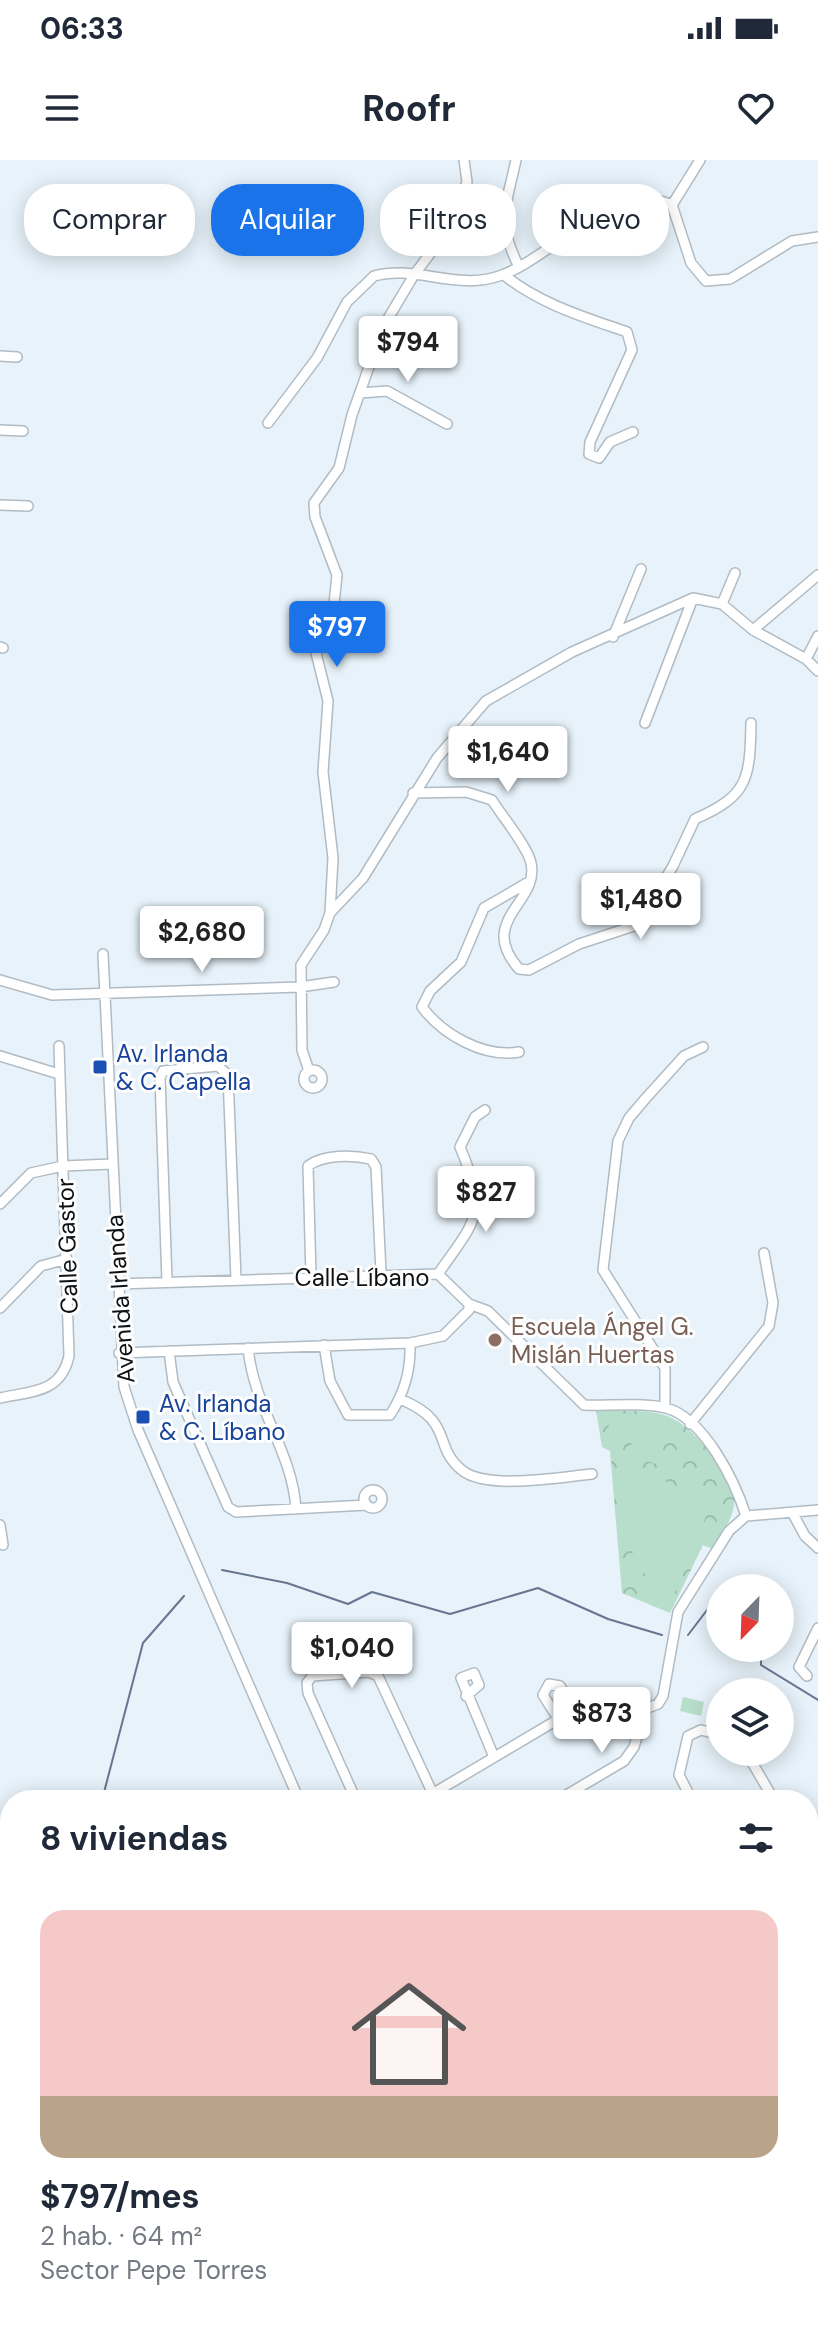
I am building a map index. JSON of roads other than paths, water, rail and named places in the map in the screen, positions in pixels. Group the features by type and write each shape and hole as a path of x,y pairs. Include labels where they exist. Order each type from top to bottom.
{"street":[{"path":"309,1071 302,1050 301,965 324,930 330,913 333,858 323,772 328,701 315,649 334,604 337,575 315,517 314,503 339,468 383,327 414,275 441,239 463,193 467,182 464,160"},
{"path":"516,160 502,222 505,237 518,265"},
{"path":"672,205 700,160"},
{"path":"268,423 317,358 355,292 374,276 383,273 414,275 468,283 504,275 627,200 661,200 672,205 691,263 706,281 730,279 792,241 818,237"},
{"path":"504,275 520,288 564,311 627,332 632,350 590,442 589,454 599,458 610,442 633,432"},
{"path":"0,356 17,357"},
{"path":"360,393 387,391 447,424"},
{"path":"0,430 23,431"},
{"path":"0,505 28,506"},
{"path":"613,637 641,569"},
{"path":"722,604 735,573"},
{"path":"753,630 818,575"},
{"path":"330,913 363,878 437,758 486,701 572,652 613,637 693,598 722,604 753,630 806,659 818,671"},
{"path":"645,723 693,598"},
{"path":"806,659 818,636"},
{"path":"413,793 466,792 492,800 531,862 530,881 505,922 504,939 512,961 519,969 529,970 579,944 637,925 673,866 695,819 724,806 744,783 750,763 751,723"},
{"path":"519,1052 502,1055 481,1050 432,1021 422,1007 430,991 461,962 484,908 530,881"},
{"name":"Avenida Irlanda","path":"103,954 119,1353 124,1387 138,1430 295,1790"},
{"path":"0,980 52,995 300,987 334,982"},
{"name":"Calle Gastor","path":"0,1398 50,1388 61,1378 71,1340 59,1046"},
{"path":"703,1047 684,1056 646,1098 629,1118 618,1141 603,1270 665,1368 665,1408 690,1424 719,1455 738,1490 746,1516"},
{"path":"0,1056 59,1074"},
{"path":"167,1282 160,1078 163,1071 171,1068 218,1066 228,1075 236,1279"},
{"path":"438,1274 475,1220 472,1178 460,1147 475,1117 485,1110"},
{"path":"311,1276 308,1166 317,1159 361,1157 371,1159 376,1167 381,1273"},
{"path":"0,1204 31,1173 63,1166 112,1164"},
{"path":"690,1424 769,1326 773,1303 764,1253"},
{"path":"0,1308 41,1266 67,1259"},
{"name":"Calle Líbano","path":"117,1284 381,1273 438,1274 469,1304 488,1311 584,1405 665,1408"},
{"path":"119,1353 410,1343 443,1336 469,1310 469,1304"},
{"path":"324,1345 330,1381 348,1415 390,1415 400,1399 411,1365 410,1343"},
{"path":"248,1348 251,1381 294,1480 296,1509"},
{"path":"169,1351 173,1382 228,1507 236,1512 367,1505"},
{"path":"400,1399 423,1409 436,1421 453,1460 464,1472 485,1479 530,1481 592,1474"},
{"path":"440,1790 574,1710 599,1699 645,1709 658,1704 663,1696 678,1612 729,1531 746,1516 818,1510"},
{"path":"793,1514 805,1536 818,1548"},
{"path":"0,1525 3,1545"},
{"path":"807,1676 799,1667 817,1633"},
{"path":"352,1790 308,1693 307,1683 312,1676 369,1672 378,1676 431,1790"},
{"path":"559,1720 543,1695 549,1684 560,1686 574,1710"},
{"path":"466,1696 494,1757"},
{"path":"575,1790 624,1761 634,1747 645,1709"},
{"path":"687,1790 679,1775 688,1736 701,1730 706,1731"},
{"path":"754,1766 768,1790"}],"waterway":[{"path":"222,1570 287,1583 348,1604 372,1592 450,1614 538,1588 608,1619 662,1635"},
{"path":"105,1790 143,1643 184,1596"},
{"path":"688,1635 706,1611"},
{"path":"761,1662 761,1665 818,1700"}],"place":[{"name":"Av. Irlanda & C. Capella","path":"100,1067"},
{"name":"Escuela Ángel G. Mislán Huertas","path":"495,1340"},
{"name":"Av. Irlanda & C. Líbano","path":"143,1417"}]}
